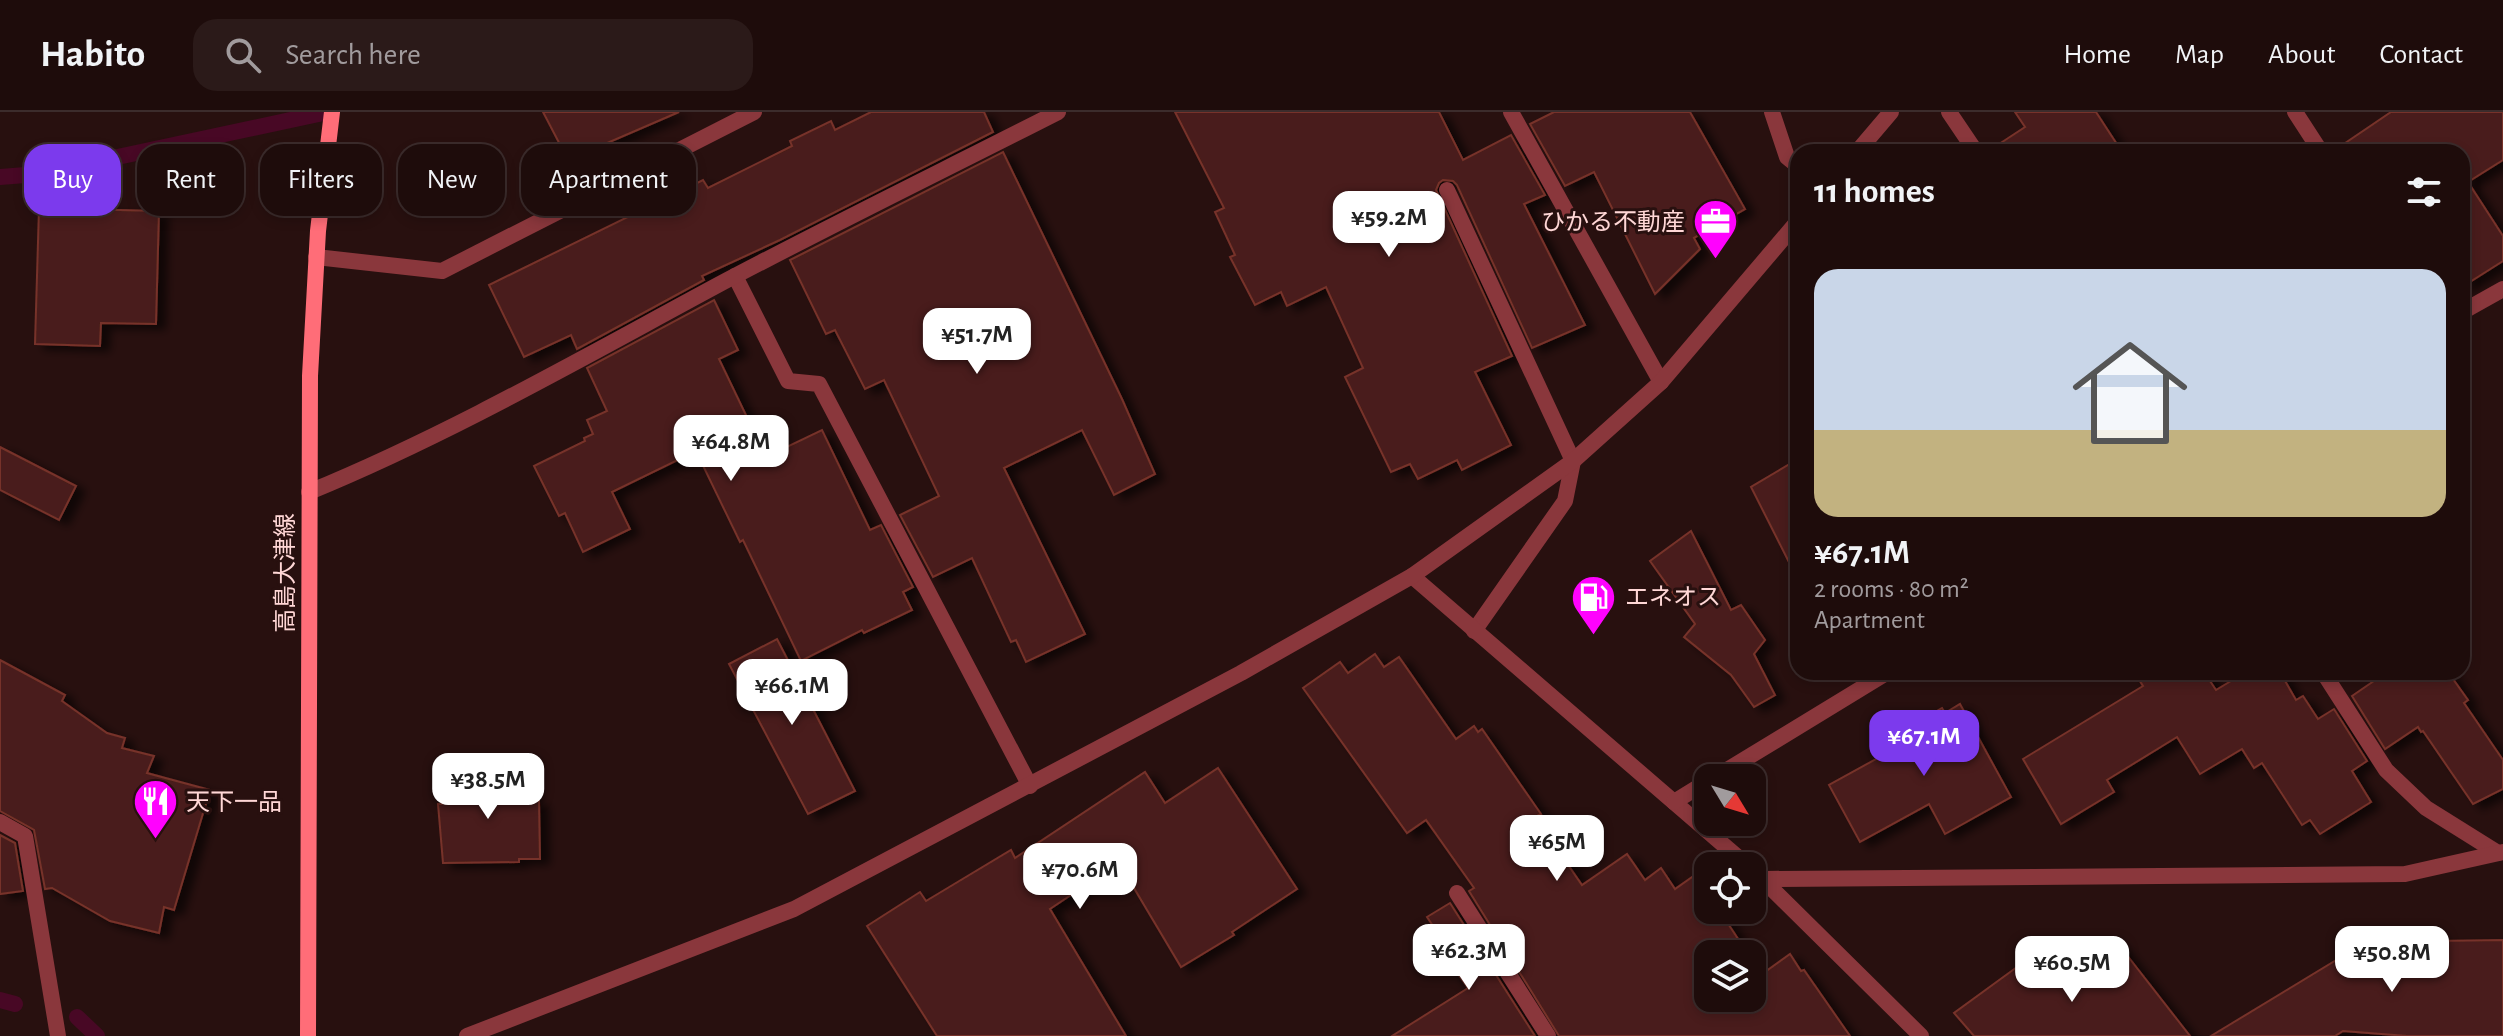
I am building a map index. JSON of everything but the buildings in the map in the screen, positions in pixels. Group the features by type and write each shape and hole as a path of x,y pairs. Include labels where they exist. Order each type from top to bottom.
{"main road":[{"name":"高島大津線","path":"308,1036 310,376 316,257 332,112"}],"street":[{"path":"316,257 442,271 754,112"},
{"path":"309,492 518,392 735,276 1058,112"},
{"path":"1511,112 1661,382"},
{"path":"1772,112 1790,159"},
{"path":"1864,144 1891,112"},
{"path":"1949,112 1971,144"},
{"path":"2295,112 2316,144"},
{"path":"1447,190 1573,461 1565,501 1474,631"},
{"path":"467,1036 794,909 1241,673 1412,576 1573,461 1661,382 1790,230"},
{"path":"735,276 788,381 819,384 1030,786"},
{"path":"2470,308 2503,289"},
{"path":"1412,576 1732,852"},
{"path":"1737,764 1875,680"},
{"path":"2328,680 2386,770 2426,808 2501,852"},
{"path":"1674,802 1694,790"},
{"path":"0,822 25,836 58,1036"},
{"path":"1766,872 2405,874 2501,852"},
{"path":"1766,883 1921,1036"},
{"path":"1457,893 1548,1036"}],"waterway":[{"path":"0,177 38,174 328,112"},
{"path":"0,1000 15,1004"},
{"path":"77,1017 97,1036"}],"place":[{"name":"ひかる不動産","path":"1716,261"},
{"name":"エネオス","path":"1594,636"},
{"name":"天下一品","path":"155,841"}]}
